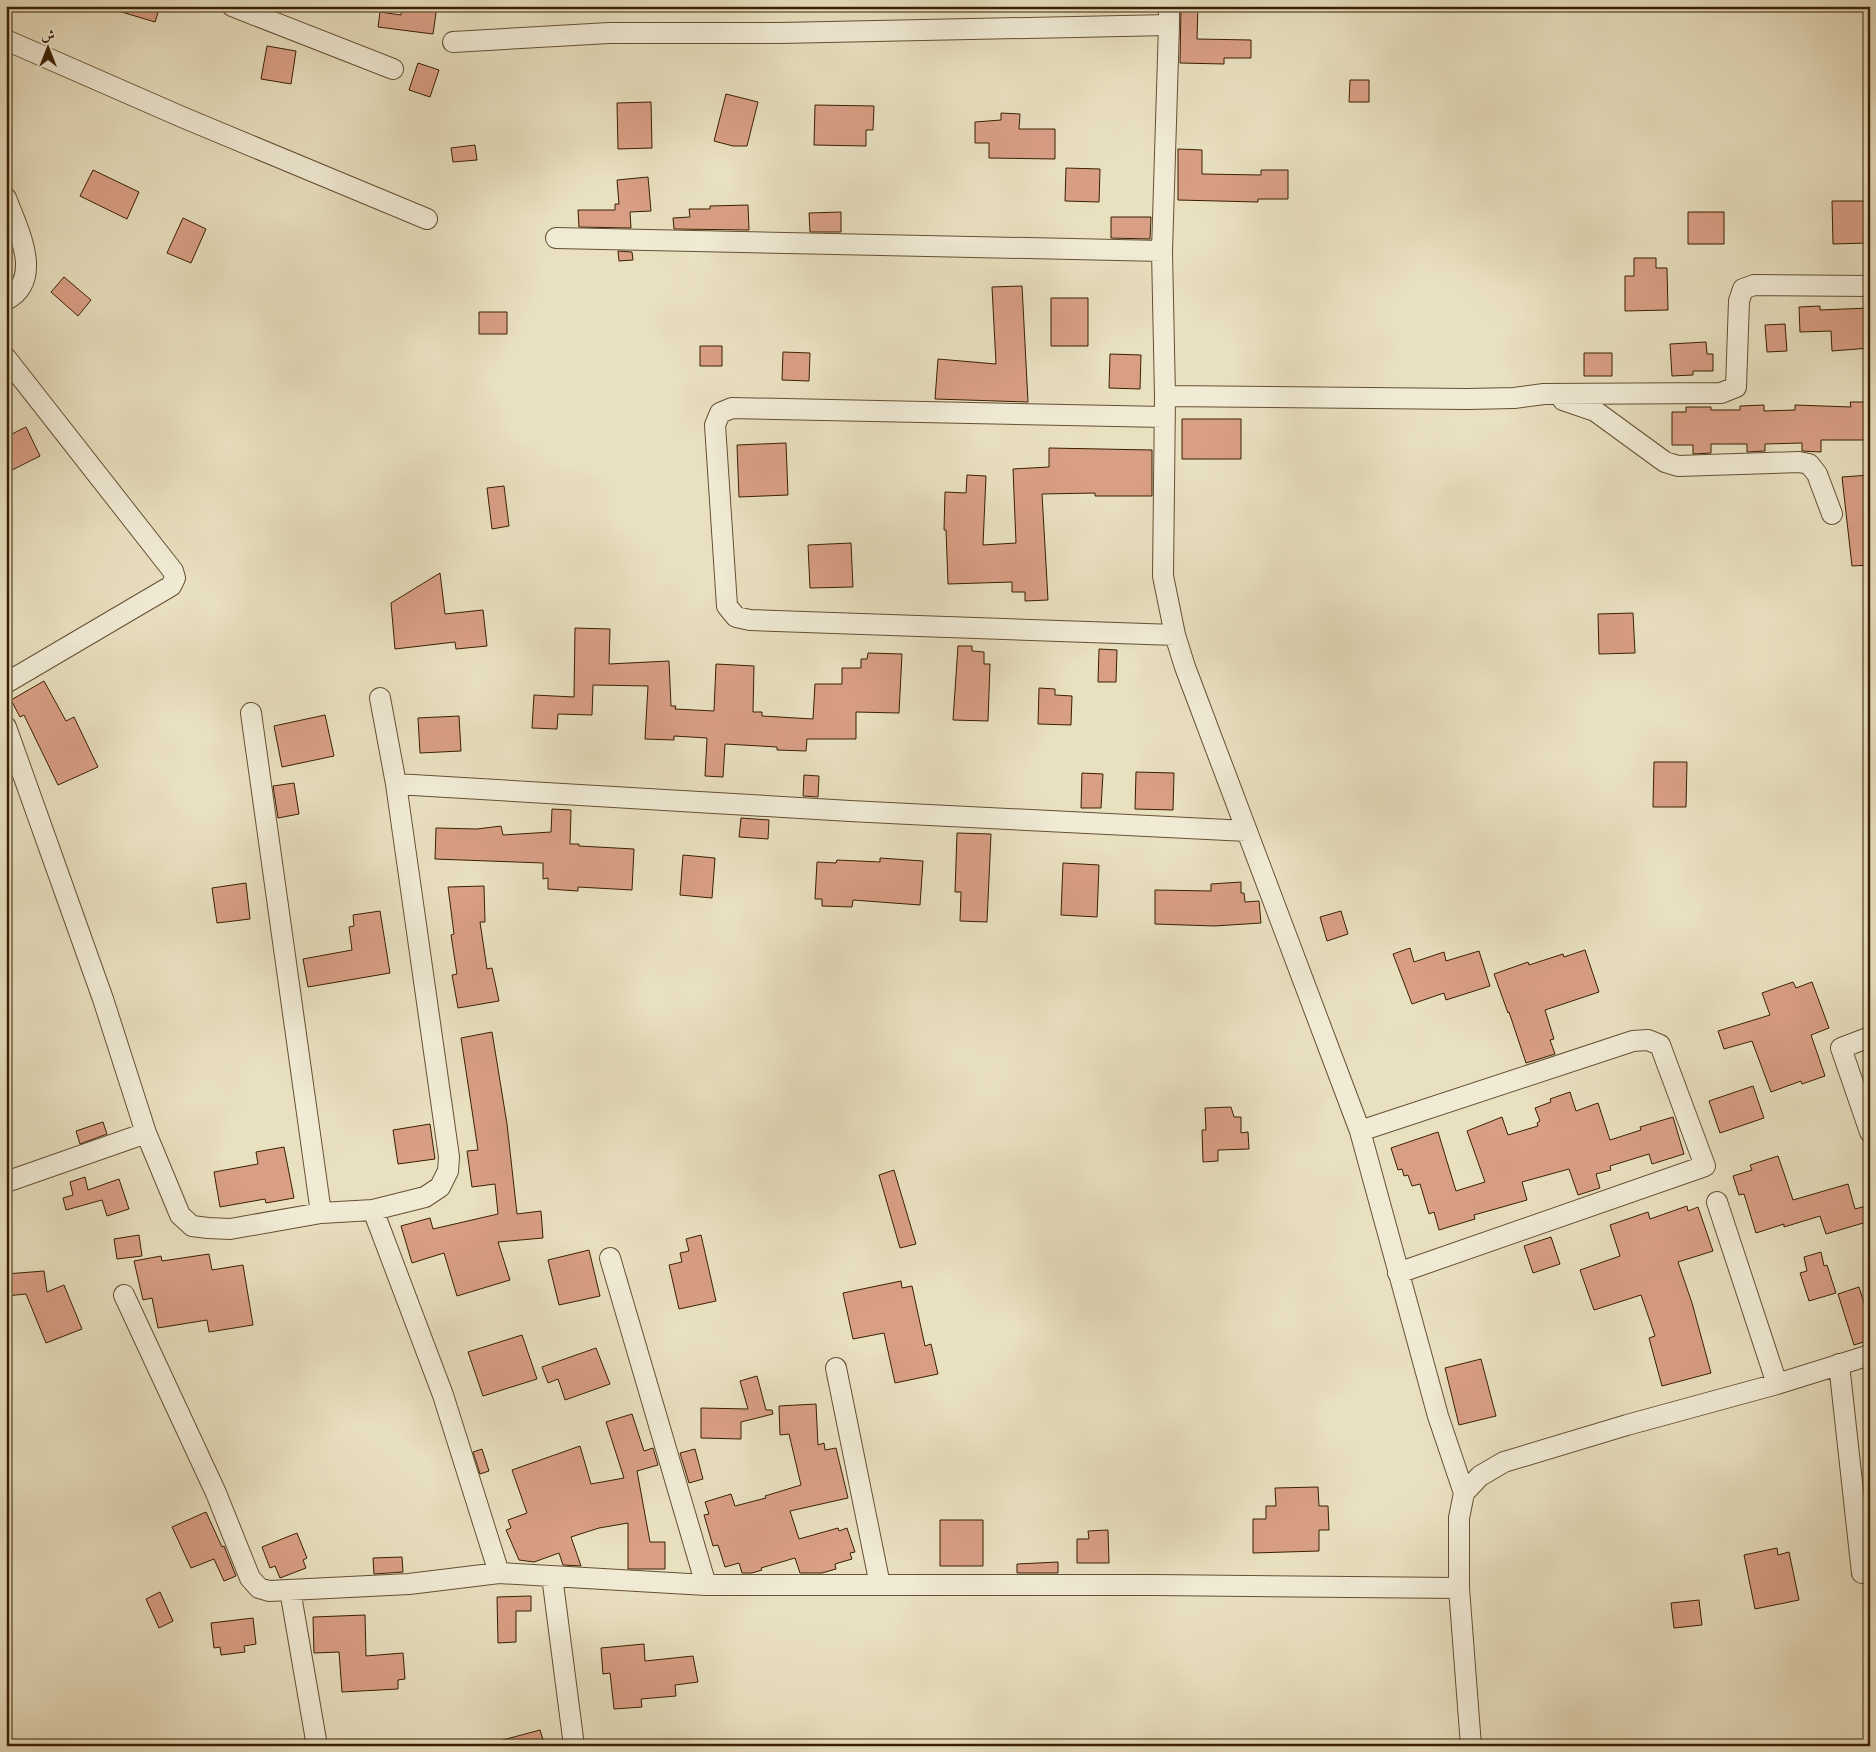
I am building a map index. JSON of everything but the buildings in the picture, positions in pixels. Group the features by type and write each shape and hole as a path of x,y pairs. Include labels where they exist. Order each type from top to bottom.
{"street":[{"path":"232,6 393,69"},
{"path":"453,42 609,33 800,33 1169,16 1162,251 1165,396 1162,576 1175,634 1185,667 1360,1131 1438,1416 1464,1492 1459,1518 1459,1588 1471,1746"},
{"path":"6,40 191,121 427,219"},
{"path":"6,198 24,249 26,272 22,285 12,297 6,300"},
{"path":"556,238 1162,251"},
{"path":"1165,396 1467,400 1514,398 1544,394 1721,393 1736,387 1739,301 1743,290 1754,285 1870,286"},
{"path":"6,358 173,570 175,578 171,586 6,683"},
{"path":"1544,394 1579,404 1595,411 1665,462 1678,466 1798,462 1809,464 1817,474 1832,514"},
{"path":"1164,417 732,408 720,413 715,425 727,606 736,617 750,620 1175,634"},
{"path":"6,727 103,999 146,1133 180,1215 192,1226 230,1229 321,1213 373,1210 425,1197 440,1187 448,1172 449,1157 396,784 380,698"},
{"path":"251,713 321,1213"},
{"path":"396,784 850,811 1247,831"},
{"path":"1870,1037 1841,1048 1870,1132"},
{"path":"1360,1131 1633,1041 1648,1040 1660,1045 1705,1166 1398,1273"},
{"path":"6,1182 146,1133"},
{"path":"1717,1202 1778,1384"},
{"path":"373,1210 443,1395 499,1573"},
{"path":"610,1258 706,1585"},
{"path":"124,1295 216,1493 250,1578 259,1588 269,1591 409,1584 499,1573 706,1585 1155,1585 1459,1588"},
{"path":"1464,1492 1480,1476 1504,1462 1627,1425 1778,1384 1870,1355"},
{"path":"1839,1364 1862,1573"},
{"path":"836,1368 880,1585"},
{"path":"552,1576 574,1746"},
{"path":"290,1590 317,1746"}]}
